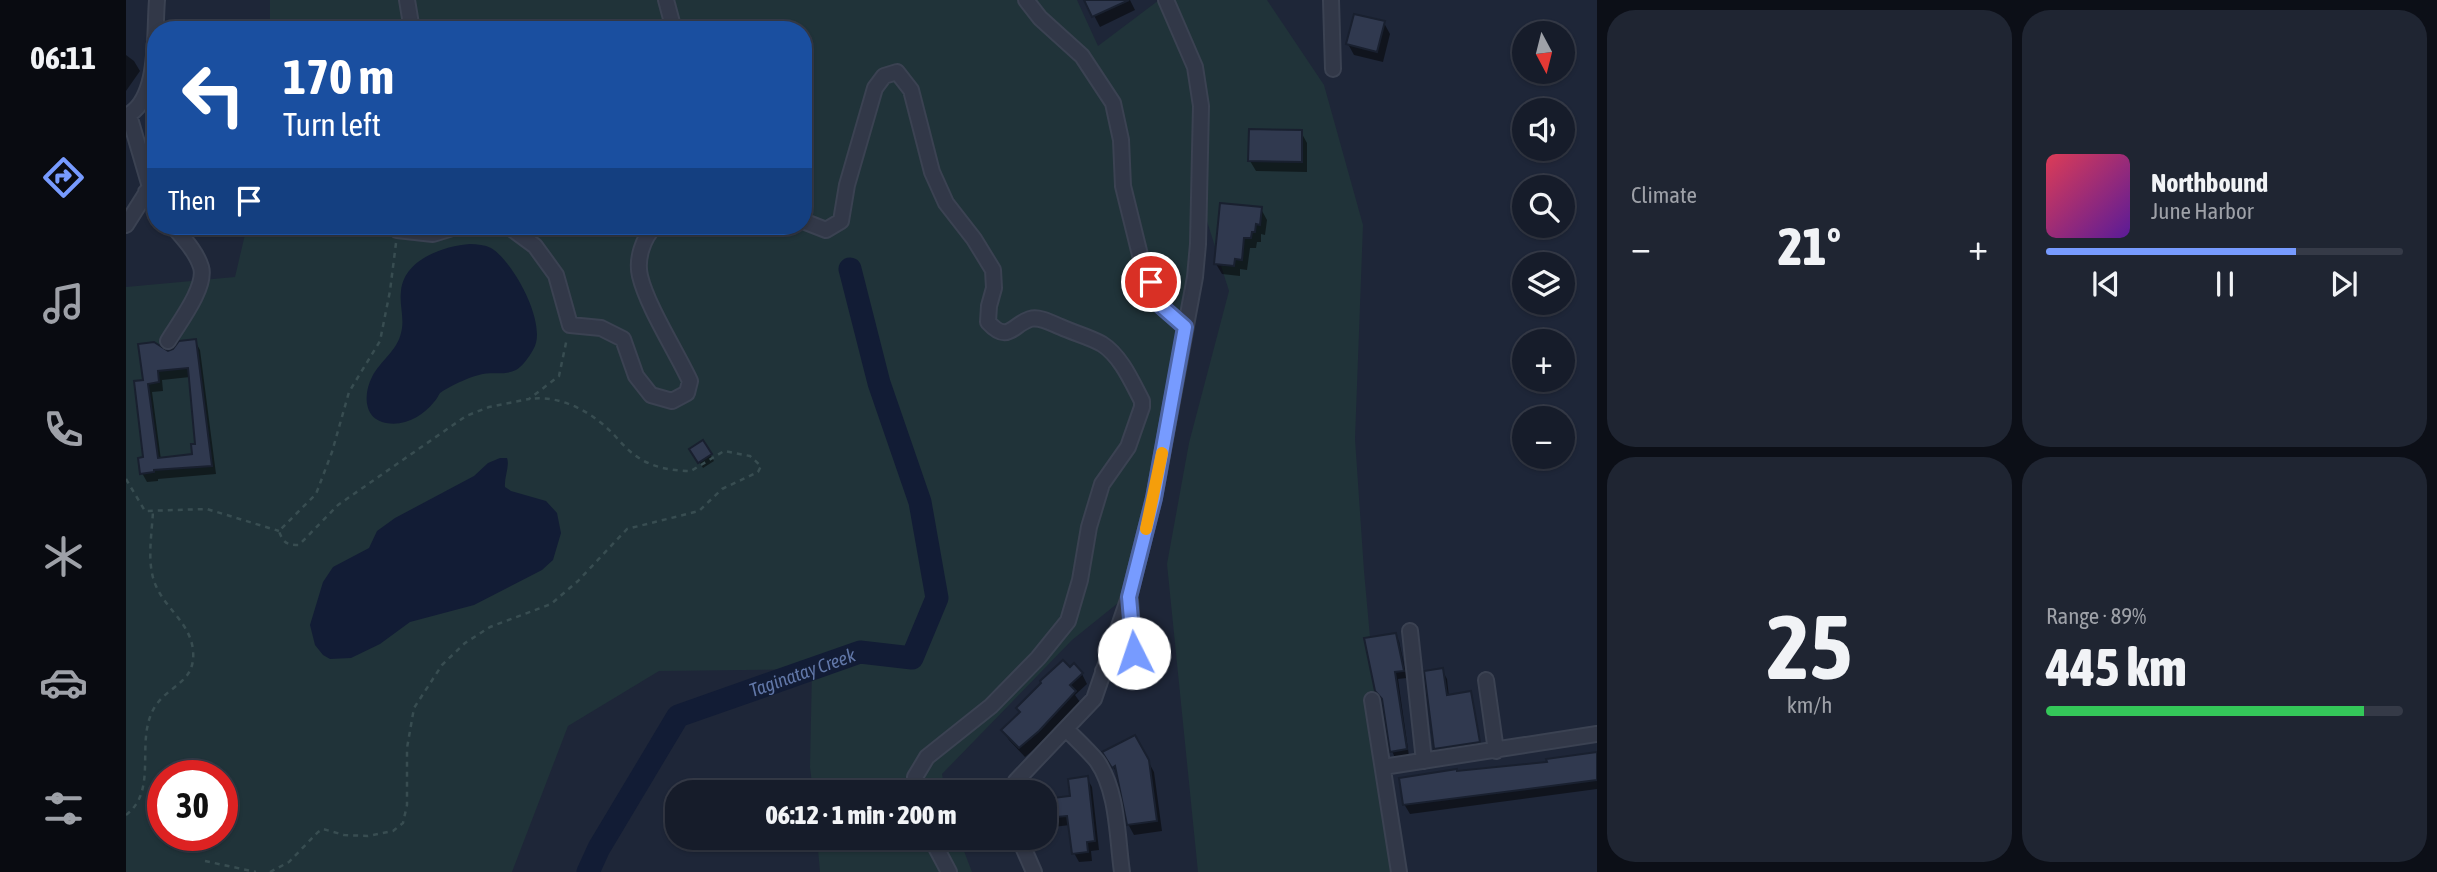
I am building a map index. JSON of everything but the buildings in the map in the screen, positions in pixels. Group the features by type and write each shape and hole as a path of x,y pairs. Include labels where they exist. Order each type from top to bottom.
{"street":[{"path":"407,0 410,21"},
{"path":"666,0 672,21"},
{"path":"1026,0 1040,18 1082,56 1113,103 1121,140 1124,186 1141,259 1161,306 1185,327"},
{"path":"1018,780 1094,699 1129,597 1154,498 1195,277 1198,244 1201,106 1195,67 1166,0"},
{"path":"1331,0 1334,69"},
{"path":"152,3 152,21"},
{"path":"812,225 826,230 841,221 847,185 875,89 884,76 897,72 911,90 932,172 946,203 974,239 993,270 994,288 988,322 996,330 1006,332 1015,330 1031,319 1044,320 1103,345 1122,365 1142,401 1128,447 1102,484 1068,621 991,706 927,757 915,780"},
{"path":"147,91 138,107 127,116 147,178"},
{"path":"126,225 146,192"},
{"path":"168,341 200,288 202,275 198,259 180,235"},
{"path":"520,235 535,246 556,275 570,326 601,328 623,339 636,376 651,395 672,401 687,393 690,381 639,275 640,250 648,235"},
{"path":"1103,671 1129,659 1134,653 1129,597"},
{"path":"1410,631 1424,761"},
{"path":"1486,680 1496,751"},
{"path":"1372,700 1399,872"},
{"path":"1067,730 1096,761 1106,778 1112,799 1122,872"},
{"path":"1383,767 1597,734"},
{"path":"937,850 949,872"},
{"path":"1024,850 1034,872"}],"path":[{"path":"279,531 316,494 332,452 349,392 380,341 390,291 396,235"},
{"path":"529,399 559,376 570,326"},
{"path":"270,872 289,862 323,829 344,835 368,836 393,831 403,822 407,805 409,726 414,708 443,665 465,643 489,626 551,604 578,581 627,529 699,511 722,489 758,472 761,466 750,456 724,451 691,471 650,464 632,454 608,429 583,409 543,397 489,407 466,416 338,505 299,545 288,545 282,540 279,531"},
{"path":"126,479 145,511 207,509 279,531"},
{"path":"126,815 141,800 145,775 145,734 149,719 160,700 185,679 193,663 193,647 187,628 157,589 152,573 153,511"},
{"path":"205,861 256,872"}],"shaded area":[{"path":"270,0 1077,0 1098,46 1159,0 1267,0 1324,85 1363,225 1355,439 1377,714 1407,872 1198,872 1167,564 1189,443 1229,291 1200,199 1179,347 1149,499 1118,603 1072,640 942,774 943,780 812,780 812,669 659,671 568,726 512,872 126,872 126,287 235,277 245,235 812,235 812,21 270,21"},
{"path":"818,850 964,850 972,872 820,872"}],"water":[{"path":"470,244 491,248 500,255 518,280 533,311 537,339 533,350 516,370 479,375 440,393 424,412 411,420 397,424 376,419 368,409 369,383 399,339 402,328 401,291 409,270 438,251"},
{"path":"507,458 508,461 505,487 546,501 557,513 561,533 553,560 542,570 474,605 410,622 380,644 351,658 330,659 323,655 315,645 310,625 323,582 333,567 369,548 377,531 395,518 474,476 488,463"}],"waterway":[{"name":"Taginatay Creek","path":"588,872 599,848 678,716 860,652 912,658 937,598 920,502 879,383 850,269"}],"slow traffic":[{"path":"1146,529 1162,453"}],"route":[{"path":"1134,653 1129,597 1154,498 1185,327 1161,306 1151,282"}]}
